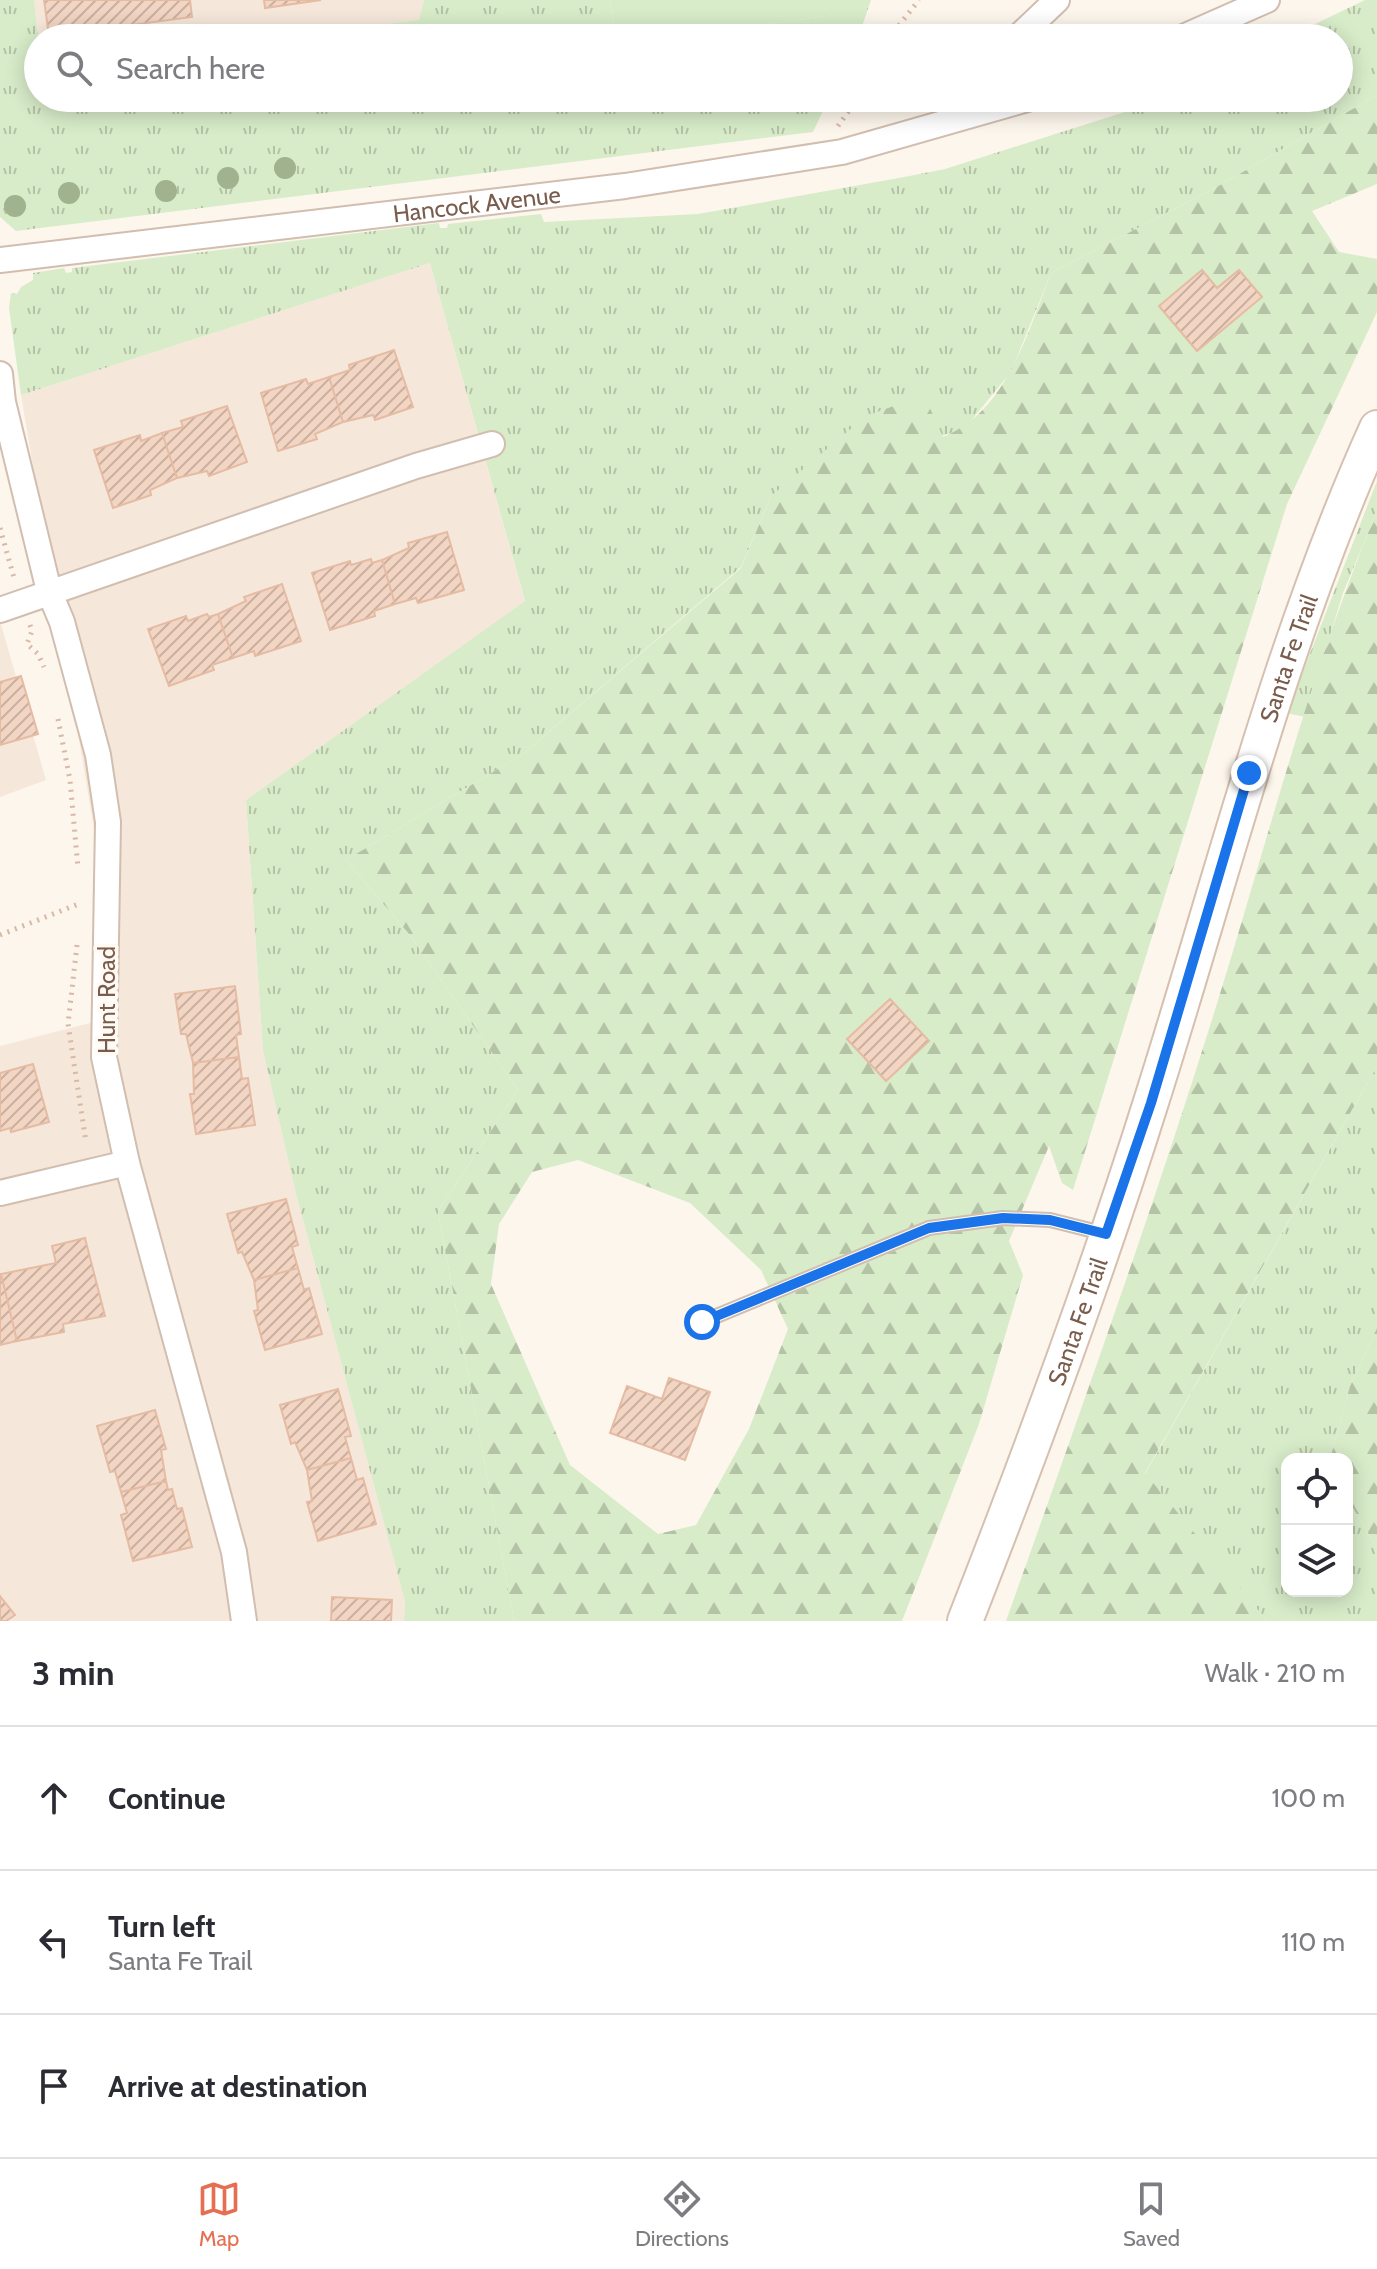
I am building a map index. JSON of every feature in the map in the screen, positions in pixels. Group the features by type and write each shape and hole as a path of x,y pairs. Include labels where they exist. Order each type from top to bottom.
{"street":[{"path":"1032,24 1057,0"},
{"path":"1213,24 1267,0"},
{"path":"949,122 957,112"},
{"name":"Hancock Avenue","path":"0,260 625,186 842,152 983,112"},
{"name":"Hunt Road","path":"0,374 3,402 49,591 62,622 98,755 108,822 104,1057 127,1163 234,1552 244,1621"},
{"name":"Santa Fe Trail","path":"965,1621 1034,1443 1151,1103 1276,689 1377,428"},
{"path":"12,606 416,466 492,444"},
{"path":"0,1193 127,1163"}],"lane":[{"path":"702,1322 929,1228 1003,1218 1050,1220 1106,1234"}],"path":[{"path":"900,24 919,0"},
{"path":"0,528 12,606 32,631 27,644 38,654 49,680"},
{"path":"57,714 70,780 79,872"},
{"path":"0,935 82,903 80,887"}],"shaded area":[{"path":"0,0 424,0 420,20 388,24 24,24"},
{"path":"430,263 525,602 246,800 263,1051 295,1190 405,1602 404,1621 0,1621 0,1046 98,1021 106,900 21,395"},
{"path":"0,621 46,780 0,797"}],"green space":[{"path":"0,0 34,0 37,24 24,24 24,112 822,112 813,132 16,231 0,217"},
{"path":"424,0 610,0 613,24 387,24 419,20"},
{"path":"610,0 833,0 835,15 767,24 613,24"},
{"path":"833,0 871,0 863,24 767,24 834,15"},
{"path":"1365,0 1377,0 1377,95 1353,109 1353,24 1315,24"},
{"path":"1377,95 1377,184 1312,211 1339,252 1377,259 1377,312 1287,504 1073,1190 1062,1183 1049,1146 1009,1241 1023,1275 979,1424 902,1621 514,1621 438,1211 518,1090 409,934 346,860 523,754 741,568 771,496 866,416 924,395 943,437 965,425 984,409 1012,367 1051,273 1215,188 1347,112 1353,112 1353,109","holes":["578,1160 690,1203 761,1270 788,1329 749,1429 696,1525 658,1534 570,1465 491,1284 499,1224 532,1172"]},
{"path":"1125,112 1347,112 1215,188 1051,273 1011,372 965,428 771,496 741,567 523,754 346,860 409,934 518,1090 438,1211 514,1621 404,1621 405,1602 295,1190 263,1051 246,800 525,601 430,263 21,395 9,308 11,293 17,294 21,287 33,280 33,273 64,268 66,273 72,272 72,268 439,223 440,228 447,228 448,224 541,214 544,222 698,214 945,169"},
{"path":"1377,481 1377,511 1343,593 1305,717 1287,713"},
{"path":"1377,511 1377,1066 1145,1473 1267,1621 1006,1621 1114,1316 1215,1010 1310,695"},
{"path":"1377,1066 1377,1328 1350,1386 1332,1453 1281,1453 1281,1597 1353,1597 1353,1508 1377,1548 1377,1621 1267,1621 1145,1474"},
{"path":"1377,1328 1377,1548 1353,1508 1353,1453 1332,1453 1350,1386"}],"building":[{"path":"44,0 190,0 192,17 139,24 47,24"},
{"path":"264,0 321,0 265,8"},
{"path":"1202,270 1217,288 1239,270 1262,297 1197,351 1159,306"},
{"path":"394,350 413,407 375,420 373,415 343,422 329,377 350,370 349,365"},
{"path":"329,377 343,422 315,434 317,439 278,451 261,393 306,379 308,384"},
{"path":"227,406 247,462 209,476 207,471 177,478 162,433 183,427 181,421"},
{"path":"162,433 177,478 150,490 151,495 113,508 94,450 140,435 141,441"},
{"path":"447,532 464,590 418,603 416,598 395,604 382,560 409,548 408,543"},
{"path":"371,559 372,563 382,560 395,604 374,611 375,616 330,630 312,573 350,561 351,565"},
{"path":"282,584 301,641 255,656 254,651 233,658 218,614 246,601 244,597"},
{"path":"207,614 209,617 218,614 233,658 212,665 214,670 169,686 148,629 186,616 188,621"},
{"path":"21,676 38,734 0,745 0,682"},
{"path":"235,986 241,1034 236,1035 239,1057 193,1063 186,1034 181,1034 175,994"},
{"path":"890,999 929,1041 886,1081 847,1039"},
{"path":"239,1057 242,1079 248,1078 255,1125 196,1134 190,1094 194,1094 193,1063"},
{"path":"33,1064 49,1122 11,1132 10,1128 0,1131 0,1073"},
{"path":"286,1199 298,1245 292,1247 298,1268 254,1280 242,1252 238,1253 227,1214"},
{"path":"85,1238 105,1316 63,1324 64,1332 17,1341 1,1274 56,1263 52,1246"},
{"path":"298,1268 304,1290 309,1288 322,1334 265,1350 254,1311 258,1310 254,1280"},
{"path":"0,1274 17,1341 0,1345"},
{"path":"669,1378 710,1392 685,1460 610,1433 627,1386 662,1399"},
{"path":"338,1389 351,1436 345,1437 351,1458 307,1470 295,1442 291,1444 280,1405"},
{"path":"155,1410 166,1449 161,1450 166,1481 121,1492 115,1471 110,1472 97,1426"},
{"path":"351,1458 357,1480 363,1478 376,1524 318,1541 307,1502 312,1501 307,1470"},
{"path":"166,1481 168,1490 172,1489 177,1509 182,1508 192,1547 133,1561 121,1515 127,1513 121,1492"},
{"path":"0,1596 15,1615 6,1621 0,1621"},
{"path":"332,1597 392,1600 391,1621 331,1621"}],"route":[{"path":"702,1322 929,1228 1003,1218 1050,1220 1106,1234 1151,1103 1249,773"}]}
